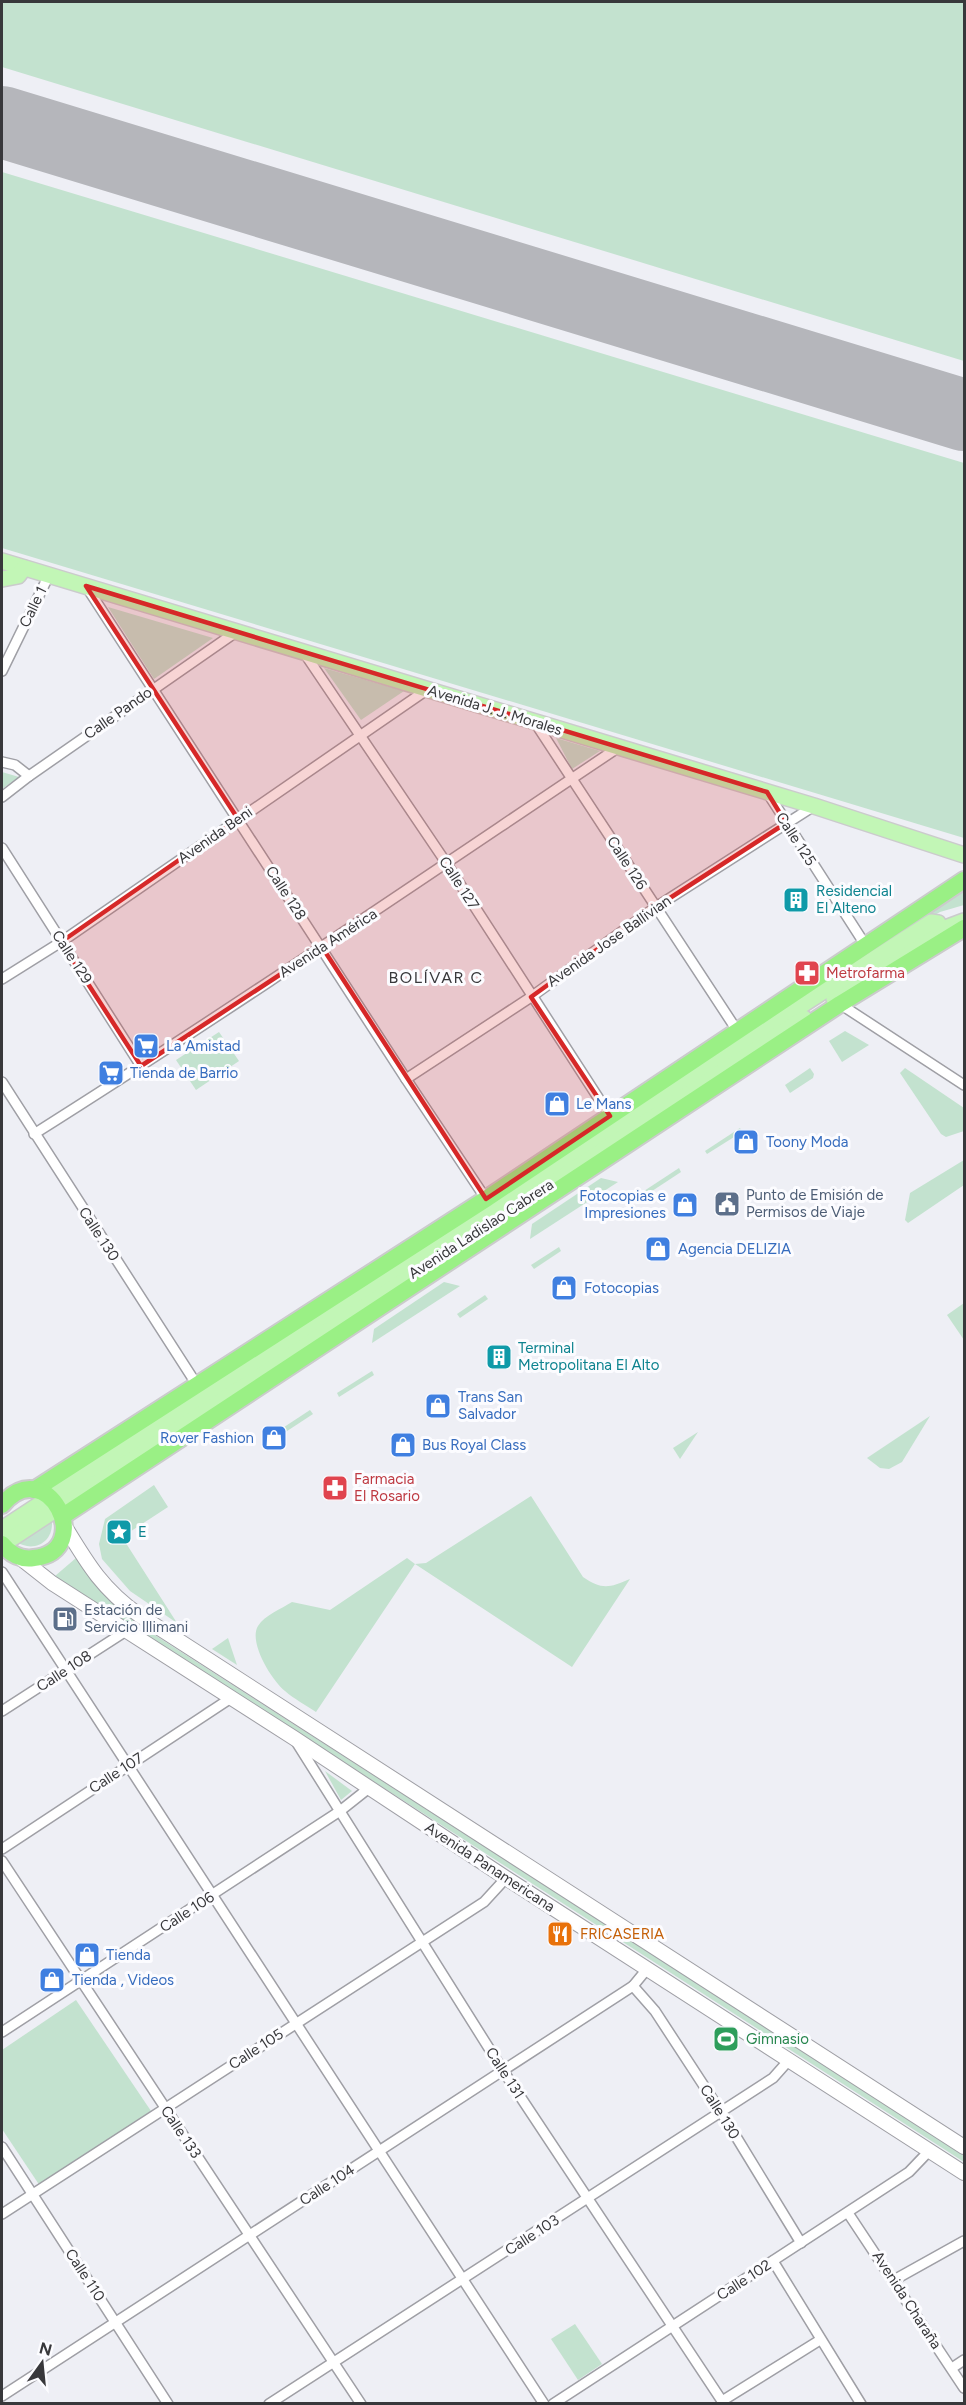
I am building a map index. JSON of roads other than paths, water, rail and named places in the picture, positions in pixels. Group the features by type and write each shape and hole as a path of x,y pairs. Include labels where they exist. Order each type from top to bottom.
{"highway":[{"name":"Avenida Ladislao Cabrera","path":"54,1507 197,1385 486,1199 964,880"},
{"name":"Avenida Ladislao Cabrera","path":"54,1507 840,1004 964,928"},
{"path":"753,1022 780,1018 798,991"},
{"path":"2,1505 16,1493 54,1507 58,1545 47,1554 33,1559 6,1551"}],"main road":[{"name":"Avenida J. J. Morales","path":"2,561 814,806 964,855"},
{"path":"2,579 18,576 24,568"},
{"name":"Avenida Ladislao Cabrera","path":"6,1551 54,1507 780,1018 936,926 964,921"},
{"name":"Avenida Ladislao Cabrera","path":"2,1529 54,1507 936,926"},
{"name":"Avenida Panamericana","path":"54,1507 101,1582 121,1602 964,2148"},
{"name":"Avenida Panamericana","path":"6,1551 506,1878 964,2173"},
{"path":"256,1714 266,1698"}],"street":[{"name":"Calle 1","path":"2,671 49,575"},
{"name":"Calle 128","path":"86,586 322,946 405,1079 486,1199"},
{"name":"Calle Pando","path":"2,797 237,632"},
{"name":"Calle 127","path":"304,652 447,864 610,1116"},
{"name":"Avenida Beni","path":"2,979 62,942 428,689"},
{"name":"Calle 126","path":"536,724 738,1032"},
{"name":"Avenida América","path":"34,1134 447,864 619,747"},
{"path":"2,762 15,765 29,776"},
{"name":"Calle 125","path":"767,792 866,946"},
{"name":"Avenida Jose Ballivian","path":"405,1079 531,997 656,906 814,806"},
{"name":"Calle 129","path":"2,848 141,1066"},
{"path":"840,1004 962,1080"},
{"name":"Calle 130","path":"2,1083 197,1385"},
{"path":"2,1572 544,2403"},
{"name":"Calle 108","path":"2,1711 126,1631"},
{"name":"Calle 107","path":"2,1849 231,1698"},
{"name":"Calle 131","path":"294,1738 420,1942 502,2069 723,2402"},
{"name":"Calle 106","path":"2,2032 340,1811 369,1788"},
{"name":"Calle 133","path":"2,1860 361,2403"},
{"name":"Calle 105","path":"2,2214 484,1902 506,1878"},
{"name":"Calle 104","path":"2,2396 633,1986 647,1969"},
{"name":"Calle 130","path":"633,1986 655,2012 721,2112 801,2243"},
{"name":"Calle 103","path":"269,2403 773,2078 789,2060"},
{"name":"Calle 110","path":"2,2147 168,2403"},
{"name":"Calle 102","path":"553,2403 848,2213 909,2172 930,2150"},
{"name":"Avenida Charaña","path":"848,2213 964,2388"},
{"path":"894,2280 964,2241"},
{"path":"773,2261 861,2403"},
{"path":"723,2402 820,2340"},
{"path":"952,2368 964,2361"}],"place":[{"name":"Residencial El Alteno","path":"796,900"},
{"name":"Metrofarma","path":"807,973"},
{"name":"La Amistad","path":"146,1046"},
{"name":"Tienda de Barrio","path":"111,1073"},
{"name":"Le Mans","path":"557,1104"},
{"name":"Toony Moda","path":"746,1142"},
{"name":"Punto de Emisión de Permisos de Viaje","path":"727,1204"},
{"name":"Fotocopias e Impresiones","path":"685,1205"},
{"name":"Agencia DELIZIA","path":"658,1249"},
{"name":"Fotocopias","path":"564,1288"},
{"name":"Terminal Metropolitana El Alto","path":"499,1357"},
{"name":"Trans San Salvador","path":"438,1406"},
{"name":"Rover Fashion","path":"274,1438"},
{"name":"Bus Royal Class","path":"403,1445"},
{"name":"Farmacia El Rosario","path":"335,1488"},
{"name":"E","path":"119,1532"},
{"name":"Estación de Servicio Illimani","path":"65,1619"},
{"name":"FRICASERIA","path":"560,1934"},
{"name":"Tienda","path":"87,1955"},
{"name":"Tienda , Videos","path":"52,1980"},
{"name":"Gimnasio","path":"726,2039"}],"district":[{"name":"BOLÍVAR C","path":"436,977"}]}
